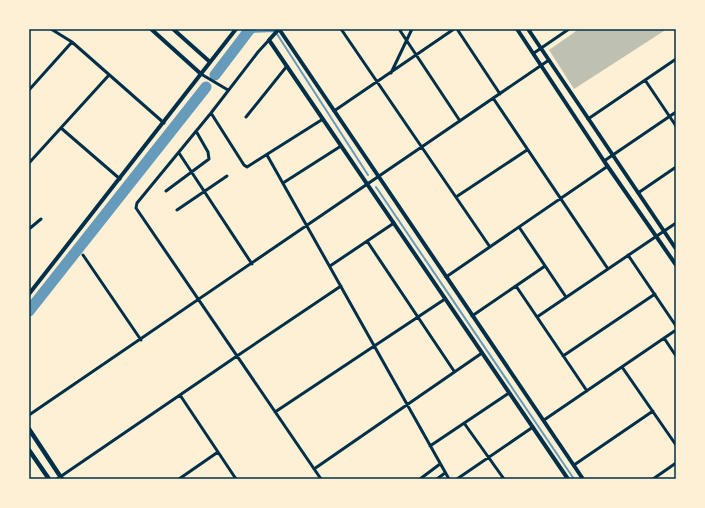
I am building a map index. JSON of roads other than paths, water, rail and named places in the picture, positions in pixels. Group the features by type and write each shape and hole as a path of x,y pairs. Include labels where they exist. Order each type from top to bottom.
{"main road":[{"path":"29,430 60,478"},
{"path":"29,450 49,479"}],"street":[{"path":"51,29 72,42 164,123"},
{"path":"151,29 201,74 228,90"},
{"path":"173,29 210,62"},
{"path":"29,294 236,29"},
{"path":"321,479 136,208 137,203 196,132 258,52 279,29 583,479"},
{"path":"341,29 490,247"},
{"path":"398,29 460,120"},
{"path":"391,73 412,29"},
{"path":"334,111 454,29"},
{"path":"457,29 500,94"},
{"path":"517,29 604,161 676,265"},
{"path":"528,29 676,249"},
{"path":"534,53 569,29"},
{"path":"269,40 568,479"},
{"path":"29,90 72,42"},
{"path":"588,119 676,59"},
{"path":"29,415 141,340 421,146 549,60"},
{"path":"246,117 287,66"},
{"path":"29,163 109,75"},
{"path":"645,80 676,126"},
{"path":"493,98 526,150 608,269"},
{"path":"604,161 676,112"},
{"path":"211,113 244,165 247,167 323,119"},
{"path":"61,128 120,178"},
{"path":"166,191 192,173 210,158 196,132"},
{"path":"283,184 341,146"},
{"path":"456,197 526,150"},
{"path":"178,153 252,264"},
{"path":"267,155 449,479"},
{"path":"446,277 608,166"},
{"path":"638,193 676,167"},
{"path":"177,210 227,176"},
{"path":"29,229 41,219"},
{"path":"330,266 394,223"},
{"path":"538,317 676,223"},
{"path":"519,227 566,297"},
{"path":"367,241 454,371"},
{"path":"83,255 141,340"},
{"path":"628,255 676,326"},
{"path":"472,316 546,266"},
{"path":"60,478 236,356 341,286"},
{"path":"516,286 587,390"},
{"path":"563,356 654,294"},
{"path":"275,412 445,299"},
{"path":"544,420 676,330"},
{"path":"664,338 676,356"},
{"path":"314,469 482,353"},
{"path":"622,366 676,444"},
{"path":"430,446 509,392"},
{"path":"180,395 236,479"},
{"path":"574,465 653,411"},
{"path":"464,423 504,479"},
{"path":"457,479 533,427"},
{"path":"179,479 218,452"},
{"path":"653,479 676,463"},
{"path":"420,479 440,464"},
{"path":"436,479 445,473"}],"waterway":[{"path":"215,75 250,29"},
{"path":"248,32 275,31 368,175"},
{"path":"29,311 206,87"},
{"path":"376,187 574,479"}]}
